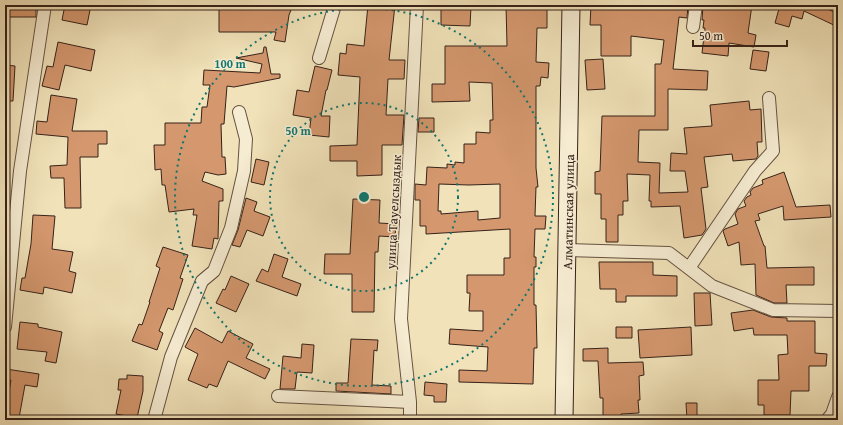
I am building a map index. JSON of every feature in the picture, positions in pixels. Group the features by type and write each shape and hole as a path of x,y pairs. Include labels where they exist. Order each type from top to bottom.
{"main road":[{"name":"Алматинская улица","path":"564,420 571,5"}],"street":[{"path":"5,327 20,171 45,5"},
{"path":"319,58 335,5"},
{"name":"улица Тауелсыздык","path":"410,420 410,402 401,319 417,5"},
{"path":"693,27 696,5"},
{"path":"689,268 755,171 773,151 769,98"},
{"path":"154,420 171,357 202,281 214,271 231,228 244,171 246,139 239,112"},
{"path":"567,250 668,252 712,286 773,310 838,311"},
{"path":"278,396 410,402"},
{"path":"827,420 832,414 838,397"}],"building":[{"path":"6,5 36,5 36,17 6,17"},
{"path":"65,5 91,5 87,25 62,20"},
{"path":"237,5 293,5 289,15 285,42 274,40 276,32 219,32 219,7 236,7"},
{"path":"368,5 395,5 389,60 405,60 404,79 388,79 386,115 404,115 402,145 382,145 382,175 357,176 357,161 330,161 330,146 357,145 360,77 338,75 340,53 346,54 347,44 364,46"},
{"path":"506,5 547,5 547,28 537,28 536,62 549,63 548,78 541,77 540,86 536,86 536,168 538,187 536,187 535,216 546,216 545,229 535,229 534,257 536,257 536,267 534,267 534,305 536,305 537,348 534,348 533,384 459,382 459,370 487,371 488,347 449,344 450,329 483,331 483,311 469,311 470,293 467,293 467,275 504,275 504,258 510,258 510,229 426,234 426,226 420,226 420,200 415,200 415,184 426,185 427,167 447,168 447,164 455,165 455,162 464,163 464,144 476,144 476,132 490,133 490,120 493,120 492,83 469,82 470,101 432,102 432,84 445,84 445,46 507,46","holes":["439,184 500,184 500,218 478,220 478,211 441,214 441,211 438,211"]},
{"path":"591,5 638,5 672,9 672,5 688,5 687,18 679,17 673,69 708,71 707,90 668,89 668,130 639,130 638,162 660,163 659,193 688,192 685,171 670,171 671,153 687,154 684,128 712,126 710,105 749,101 750,110 761,109 762,142 757,142 758,156 756,159 733,161 732,154 704,157 708,187 701,188 706,229 702,235 684,238 680,206 651,207 651,201 649,201 650,175 627,174 628,201 623,201 623,215 618,215 618,242 606,242 606,219 601,219 601,194 595,194 595,172 600,171 602,116 655,116 655,64 661,64 664,40 631,36 631,56 601,56 601,25 590,25"},
{"path":"703,5 752,5 748,33 756,35 754,47 729,43 728,56 702,53 705,28 703,28 704,20 702,20"},
{"path":"780,5 820,5 838,14 838,27 804,11 802,19 792,16 789,27 775,23"},
{"path":"441,6 471,7 470,26 441,25"},
{"path":"58,42 95,50 91,71 65,65 59,90 42,86 47,66 53,67"},
{"path":"264,47 266,47 271,74 280,74 280,78 234,87 227,86 224,124 221,124 222,157 225,157 226,174 218,175 205,172 202,181 223,189 223,201 219,201 218,239 214,238 212,249 192,246 197,215 193,215 194,209 169,212 165,185 162,185 161,169 155,170 154,145 165,145 165,123 201,123 202,107 207,107 210,85 203,85 204,70 260,73 262,64 236,58 263,53"},
{"path":"753,50 769,52 766,71 750,69"},
{"path":"603,59 605,89 587,90 585,60"},
{"path":"5,65 15,66 13,101 5,101"},
{"path":"315,66 332,70 321,116 330,116 329,137 309,135 311,118 293,115 297,90 309,92"},
{"path":"51,95 77,99 72,131 107,131 107,144 98,144 98,157 80,157 81,208 65,208 64,178 51,178 50,166 67,165 68,137 36,134 37,121 47,122"},
{"path":"419,118 434,118 434,132 418,132"},
{"path":"256,159 269,162 264,185 251,182"},
{"path":"784,172 796,207 830,205 831,217 784,220 783,206 758,214 760,220 755,221 765,246 767,268 814,267 814,285 786,285 787,303 774,303 756,295 755,264 741,265 739,242 728,246 723,231 738,224 735,214 738,209 746,206 744,201 751,195 750,192 753,188 763,184 762,180"},
{"path":"246,198 257,202 254,211 270,217 263,236 247,230 240,247 232,245 238,230"},
{"path":"353,199 380,200 379,223 396,224 395,237 379,236 378,252 375,252 374,312 352,312 352,274 324,274 325,254 350,254"},
{"path":"33,215 55,216 52,249 73,252 69,271 76,273 72,293 44,287 43,294 20,290 22,278 25,278 31,244"},
{"path":"163,247 188,255 180,278 183,279 173,310 168,308 159,331 163,333 157,350 132,341 139,324 142,325 150,302 160,268 156,266"},
{"path":"274,254 288,259 282,277 301,284 297,296 256,281 262,269 268,272"},
{"path":"599,262 653,262 653,275 677,276 677,296 626,296 626,302 616,302 616,289 600,289"},
{"path":"231,276 249,284 236,312 216,303 223,289 225,290"},
{"path":"694,293 710,293 712,325 695,326"},
{"path":"753,310 771,317 787,318 787,321 815,321 815,353 827,354 826,366 809,366 809,391 791,391 790,415 764,415 764,405 758,405 758,380 779,380 778,355 788,354 787,335 754,335 753,328 734,331 731,313"},
{"path":"20,322 38,324 38,327 62,332 56,363 45,361 47,352 17,349"},
{"path":"616,327 632,327 632,338 616,338"},
{"path":"691,327 692,355 640,358 638,330"},
{"path":"195,328 222,343 228,331 253,344 246,358 270,369 265,379 228,361 217,387 209,384 207,388 188,380 198,354 185,347"},
{"path":"351,339 378,340 377,351 374,350 372,385 391,386 391,394 336,391 336,383 348,383"},
{"path":"302,344 314,345 312,373 297,372 295,389 280,389 283,356 301,358"},
{"path":"608,348 608,363 643,362 644,375 639,376 639,413 621,414 621,420 603,420 603,398 600,398 598,361 583,361 583,349"},
{"path":"6,369 39,374 37,387 25,385 19,418 5,416 11,380 5,380"},
{"path":"127,375 143,376 143,391 137,418 116,414 121,390 118,390 119,379 127,379"},
{"path":"425,382 447,384 446,402 434,402 434,396 424,395"},
{"path":"686,403 697,403 697,420 687,420"}]}
